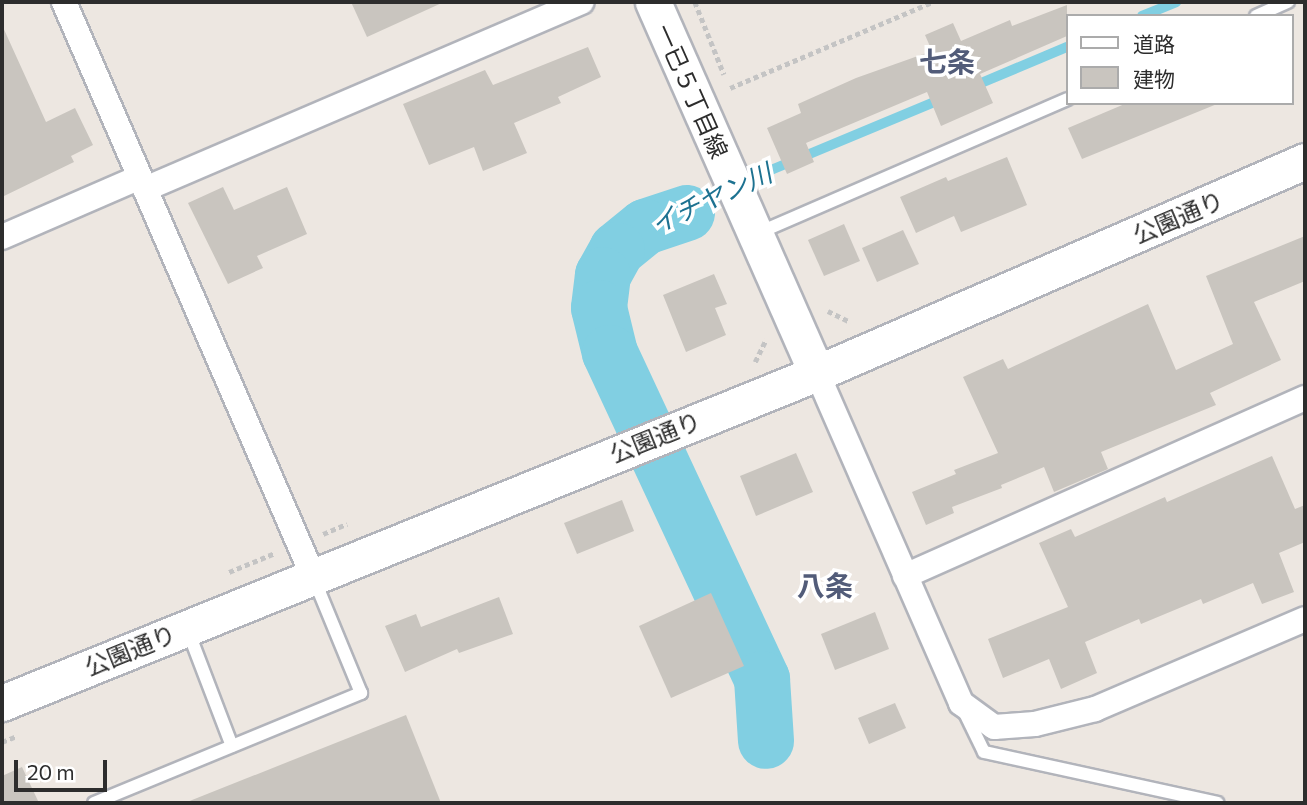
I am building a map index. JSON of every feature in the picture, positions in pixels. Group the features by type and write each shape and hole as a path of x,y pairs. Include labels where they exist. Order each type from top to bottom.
{"street":[{"path":"64,2 313,576"},
{"path":"2,237 143,183 582,2"},
{"name":"一已５丁目線","path":"653,2 817,373"},
{"name":"公園通り","path":"2,703 817,373 1305,162"},
{"path":"817,373 961,703 994,727 1035,724 1095,709 1305,619"},
{"path":"905,576 1305,398"}],"lane":[{"path":"1261,14 1288,2"},
{"path":"754,234 1066,99"},
{"path":"94,803 361,693 313,576"},
{"path":"187,627 232,746"},
{"path":"961,703 984,752 1217,803"}],"path":[{"path":"730,88 933,2"}],"building":[{"path":"351,2 444,2 367,37"},
{"path":"1067,5 1066,36 980,74 993,103 941,126 927,92 806,143 814,162 787,174 767,128 801,113 798,104 856,78 932,51 925,35 953,23 961,41 1010,20 1012,26"},
{"path":"2,25 46,122 75,108 93,145 71,156 74,162 2,197"},
{"path":"588,47 601,77 558,97 561,103 514,123 527,153 483,171 474,147 429,165 403,104 485,70 493,85"},
{"path":"1122,105 1215,105 1082,159 1068,128"},
{"path":"1007,157 1027,205 961,232 954,216 916,233 900,197 946,177 948,181"},
{"path":"223,187 234,210 287,187 307,234 257,256 263,268 228,284 188,203"},
{"path":"844,224 860,261 824,276 808,240"},
{"path":"903,230 919,264 877,282 862,248"},
{"path":"1305,236 1305,281 1254,302 1281,360 1210,393 1216,405 1101,452 1108,469 1054,492 1044,467 1001,485 1002,488 952,507 954,513 926,525 912,492 956,474 954,470 998,453 963,377 1003,359 1008,369 1148,304 1176,370 1233,344 1206,276"},
{"path":"714,274 727,304 715,308 726,335 686,352 663,295"},
{"path":"796,453 813,492 756,516 740,476"},
{"path":"1272,456 1295,509 1305,505 1305,542 1279,553 1294,592 1262,604 1253,583 1203,604 1201,599 1141,624 1139,619 1085,642 1097,673 1061,689 1049,659 1003,678 988,639 1068,607 1039,543 1071,529 1075,537 1165,497 1167,502"},
{"path":"622,500 634,531 577,554 564,523"},
{"path":"711,593 744,666 671,698 639,626"},
{"path":"499,597 513,634 459,653 457,649 405,672 385,626 416,614 421,627"},
{"path":"875,612 889,649 835,670 821,634"},
{"path":"895,703 906,728 869,744 858,718"},
{"path":"406,715 441,803 187,802"},
{"path":"22,767 39,803 2,803 2,776"}],"waterway":[{"name":"イチヤン川","path":"1147,14 1176,2"},
{"name":"イチヤン川","path":"974,86 1066,47"},
{"name":"イチヤン川","path":"687,213 771,170 944,98"},
{"name":"イチヤン川","path":"687,213 645,227 617,250 603,275 599,308 610,353 762,679 766,741"}],"district":[{"name":"七条","path":"947,61"},
{"name":"八条","path":"825,585"}]}
